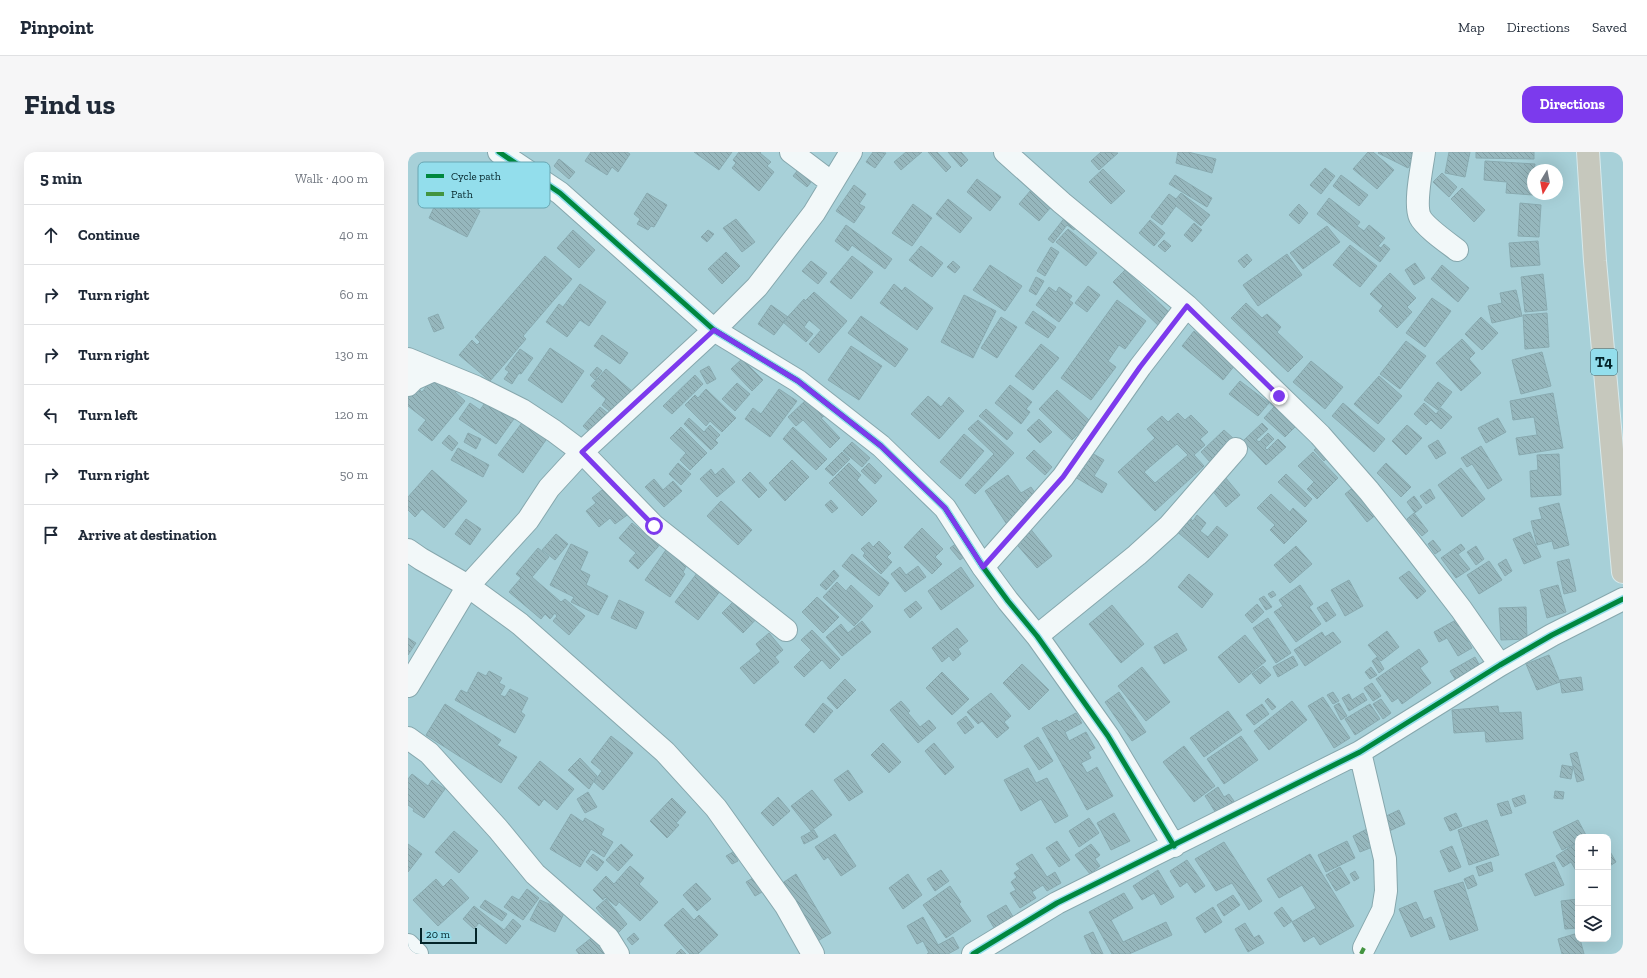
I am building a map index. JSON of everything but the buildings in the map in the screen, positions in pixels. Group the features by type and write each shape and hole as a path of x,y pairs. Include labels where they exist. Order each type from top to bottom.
{"highway":[{"name":"T4","path":"1588,152 1595,261 1623,572"}],"street":[{"path":"499,152 514,162"},
{"path":"791,152 832,183"},
{"path":"408,686 468,586 528,520 549,488 582,452 714,330 757,287 814,214 851,152"},
{"path":"1005,152 1062,203 1187,306 1320,435 1364,486 1461,609 1500,665"},
{"path":"1424,152 1418,193 1420,216 1457,250"},
{"path":"550,186 560,193 714,330 798,381 881,446 945,508 983,567 1008,601 1037,636 1108,736 1174,846"},
{"path":"983,567 1063,477 1140,367 1187,306"},
{"path":"408,359 476,386 522,410 582,452 654,526 786,630"},
{"path":"408,385 414,379 434,370"},
{"path":"1037,636 1137,555 1169,526 1236,449"},
{"path":"408,550 421,560 468,586 520,624 665,752 716,808 786,906 813,954"},
{"path":"973,954 1057,903 1360,752 1500,665 1552,635 1623,599"},
{"path":"408,738 428,753 498,829 535,874 608,938 618,954"},
{"path":"1360,752 1385,859 1386,891 1383,910 1364,948"},
{"path":"408,945 417,954"}],"marked path":[{"path":"1361,954 1364,948"}],"cycle path":[{"path":"499,152 514,162"},
{"path":"550,186 560,193 714,330 798,381 881,446 945,508 983,567 1008,601 1037,636 1108,736 1174,846"},
{"path":"973,954 1057,903 1360,752 1500,665 1552,635 1623,599"}],"route":[{"path":"654,526 619,492 582,452 714,330 798,381 881,446 945,508 983,567 1063,477 1140,367 1187,306 1279,396"}]}
